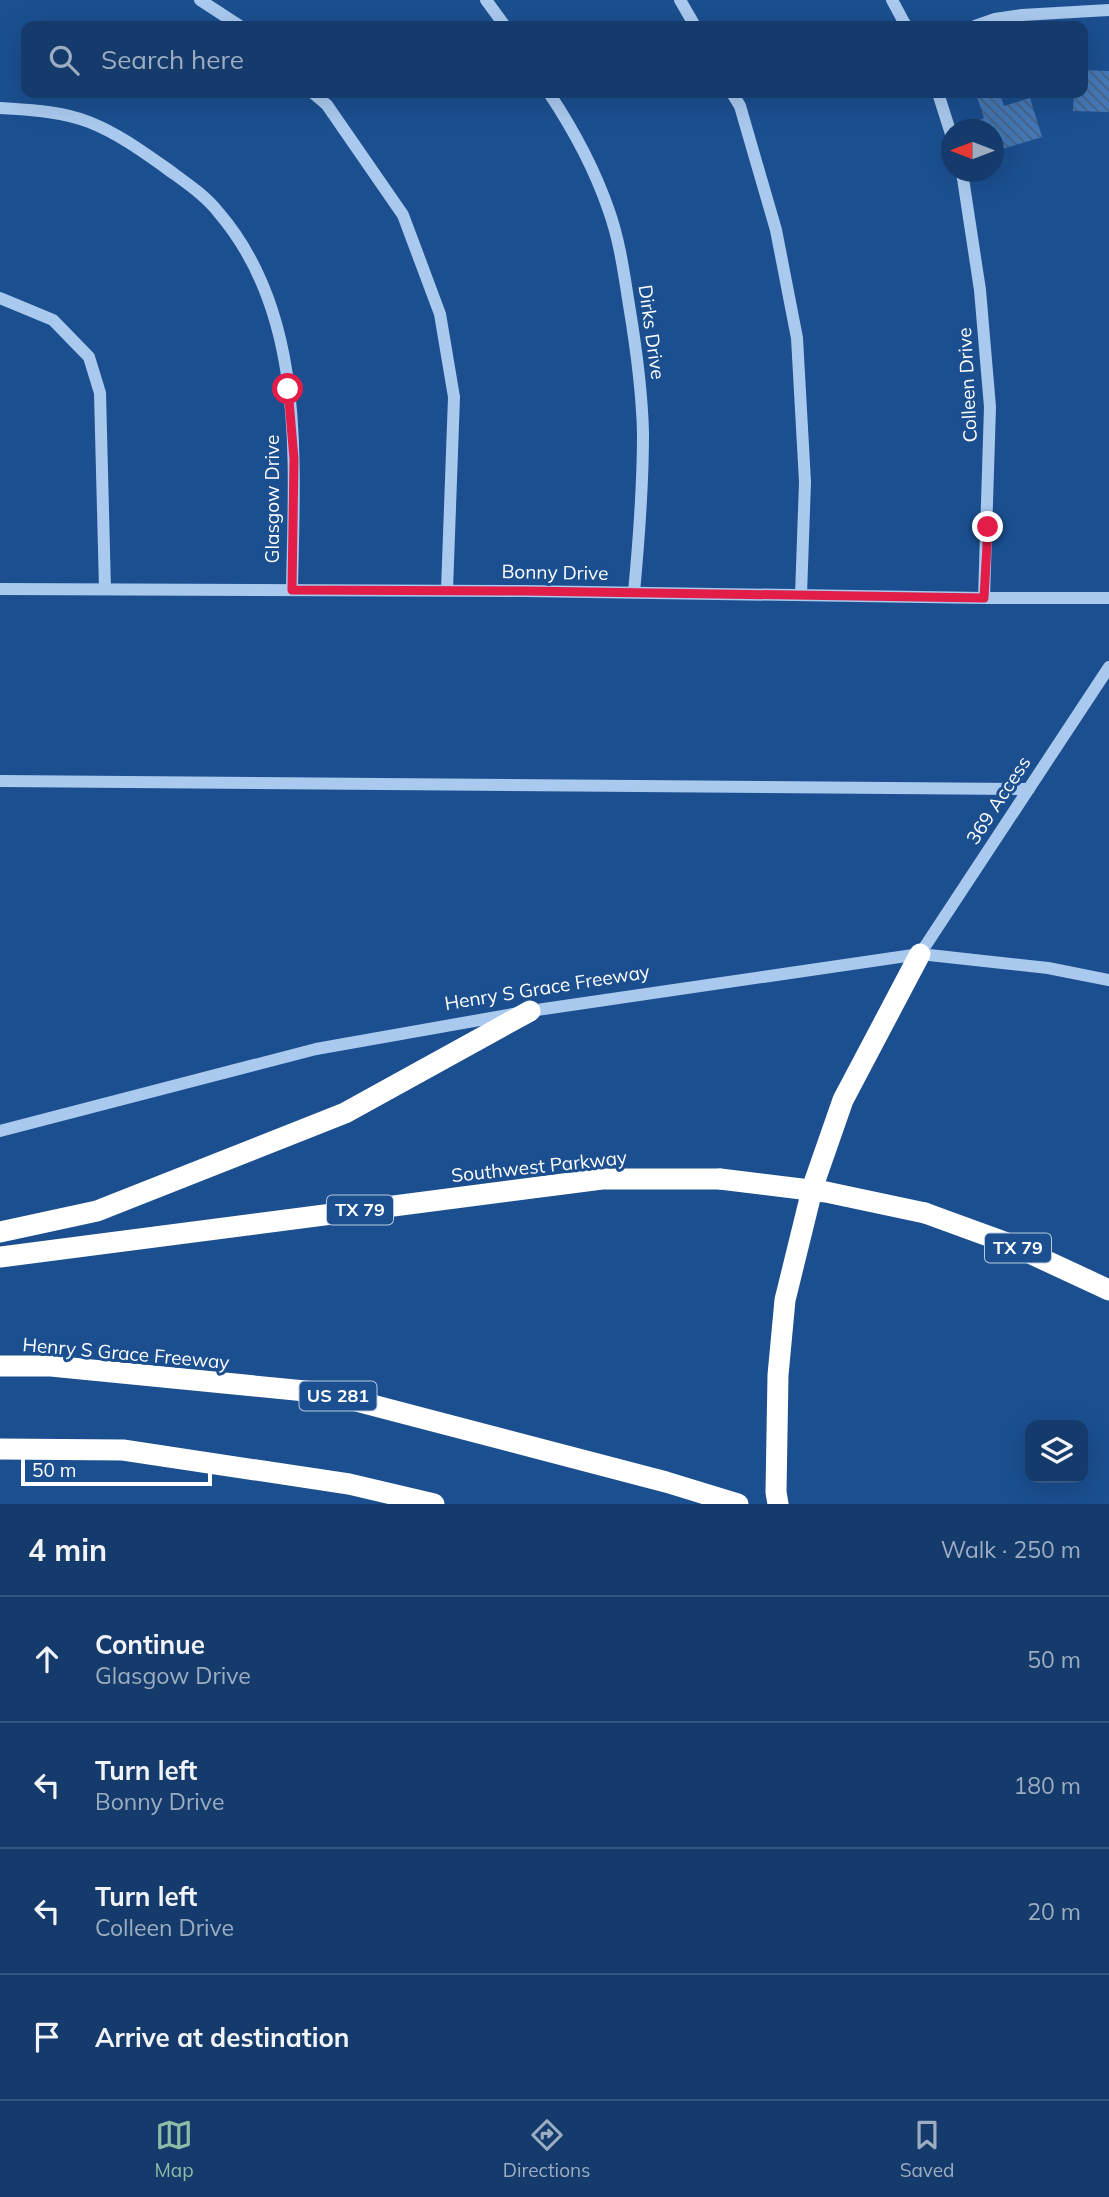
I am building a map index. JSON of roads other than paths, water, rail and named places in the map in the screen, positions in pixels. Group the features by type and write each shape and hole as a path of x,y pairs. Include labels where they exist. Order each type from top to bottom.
{"highway":[{"path":"778,1504 778,1375 785,1300 813,1186 843,1100 920,954"},
{"path":"0,1232 97,1211 345,1113 530,1011"},
{"name":"Southwest Parkway","path":"0,1256 602,1179 720,1179 826,1192 925,1213 1010,1244 1084,1276 1109,1290"},
{"name":"Henry S Grace Freeway","path":"0,1366 51,1366 326,1393 666,1482 738,1504"},
{"path":"0,1448 123,1450 349,1484 434,1504"}],"street":[{"path":"200,0 232,21"},
{"path":"485,0 501,21"},
{"path":"680,0 692,21"},
{"path":"892,0 903,21"},
{"path":"989,21 1022,15 1109,10"},
{"path":"319,98 327,105 403,215 440,314 454,397 447,590"},
{"name":"Dirks Drive","path":"552,98 594,173 610,212 620,251 635,343 643,432 640,531 634,592"},
{"path":"735,98 740,106 776,230 797,338 805,482 801,595"},
{"path":"940,98 946,119"},
{"name":"Glasgow Drive","path":"0,108 62,115 88,122 114,134 196,190 238,236 254,265 283,344 294,459 292,590"},
{"name":"Colleen Drive","path":"964,182 986,336 990,407 984,598"},
{"path":"0,298 53,320 89,357 100,393 105,589"},
{"name":"Bonny Drive","path":"0,589 447,590 1109,598"},
{"name":"369 Access","path":"920,954 1109,667"},
{"path":"0,781 1029,789"},
{"name":"Henry S Grace Freeway","path":"0,1131 316,1049 530,1011 920,954 1048,968 1109,980"}]}
